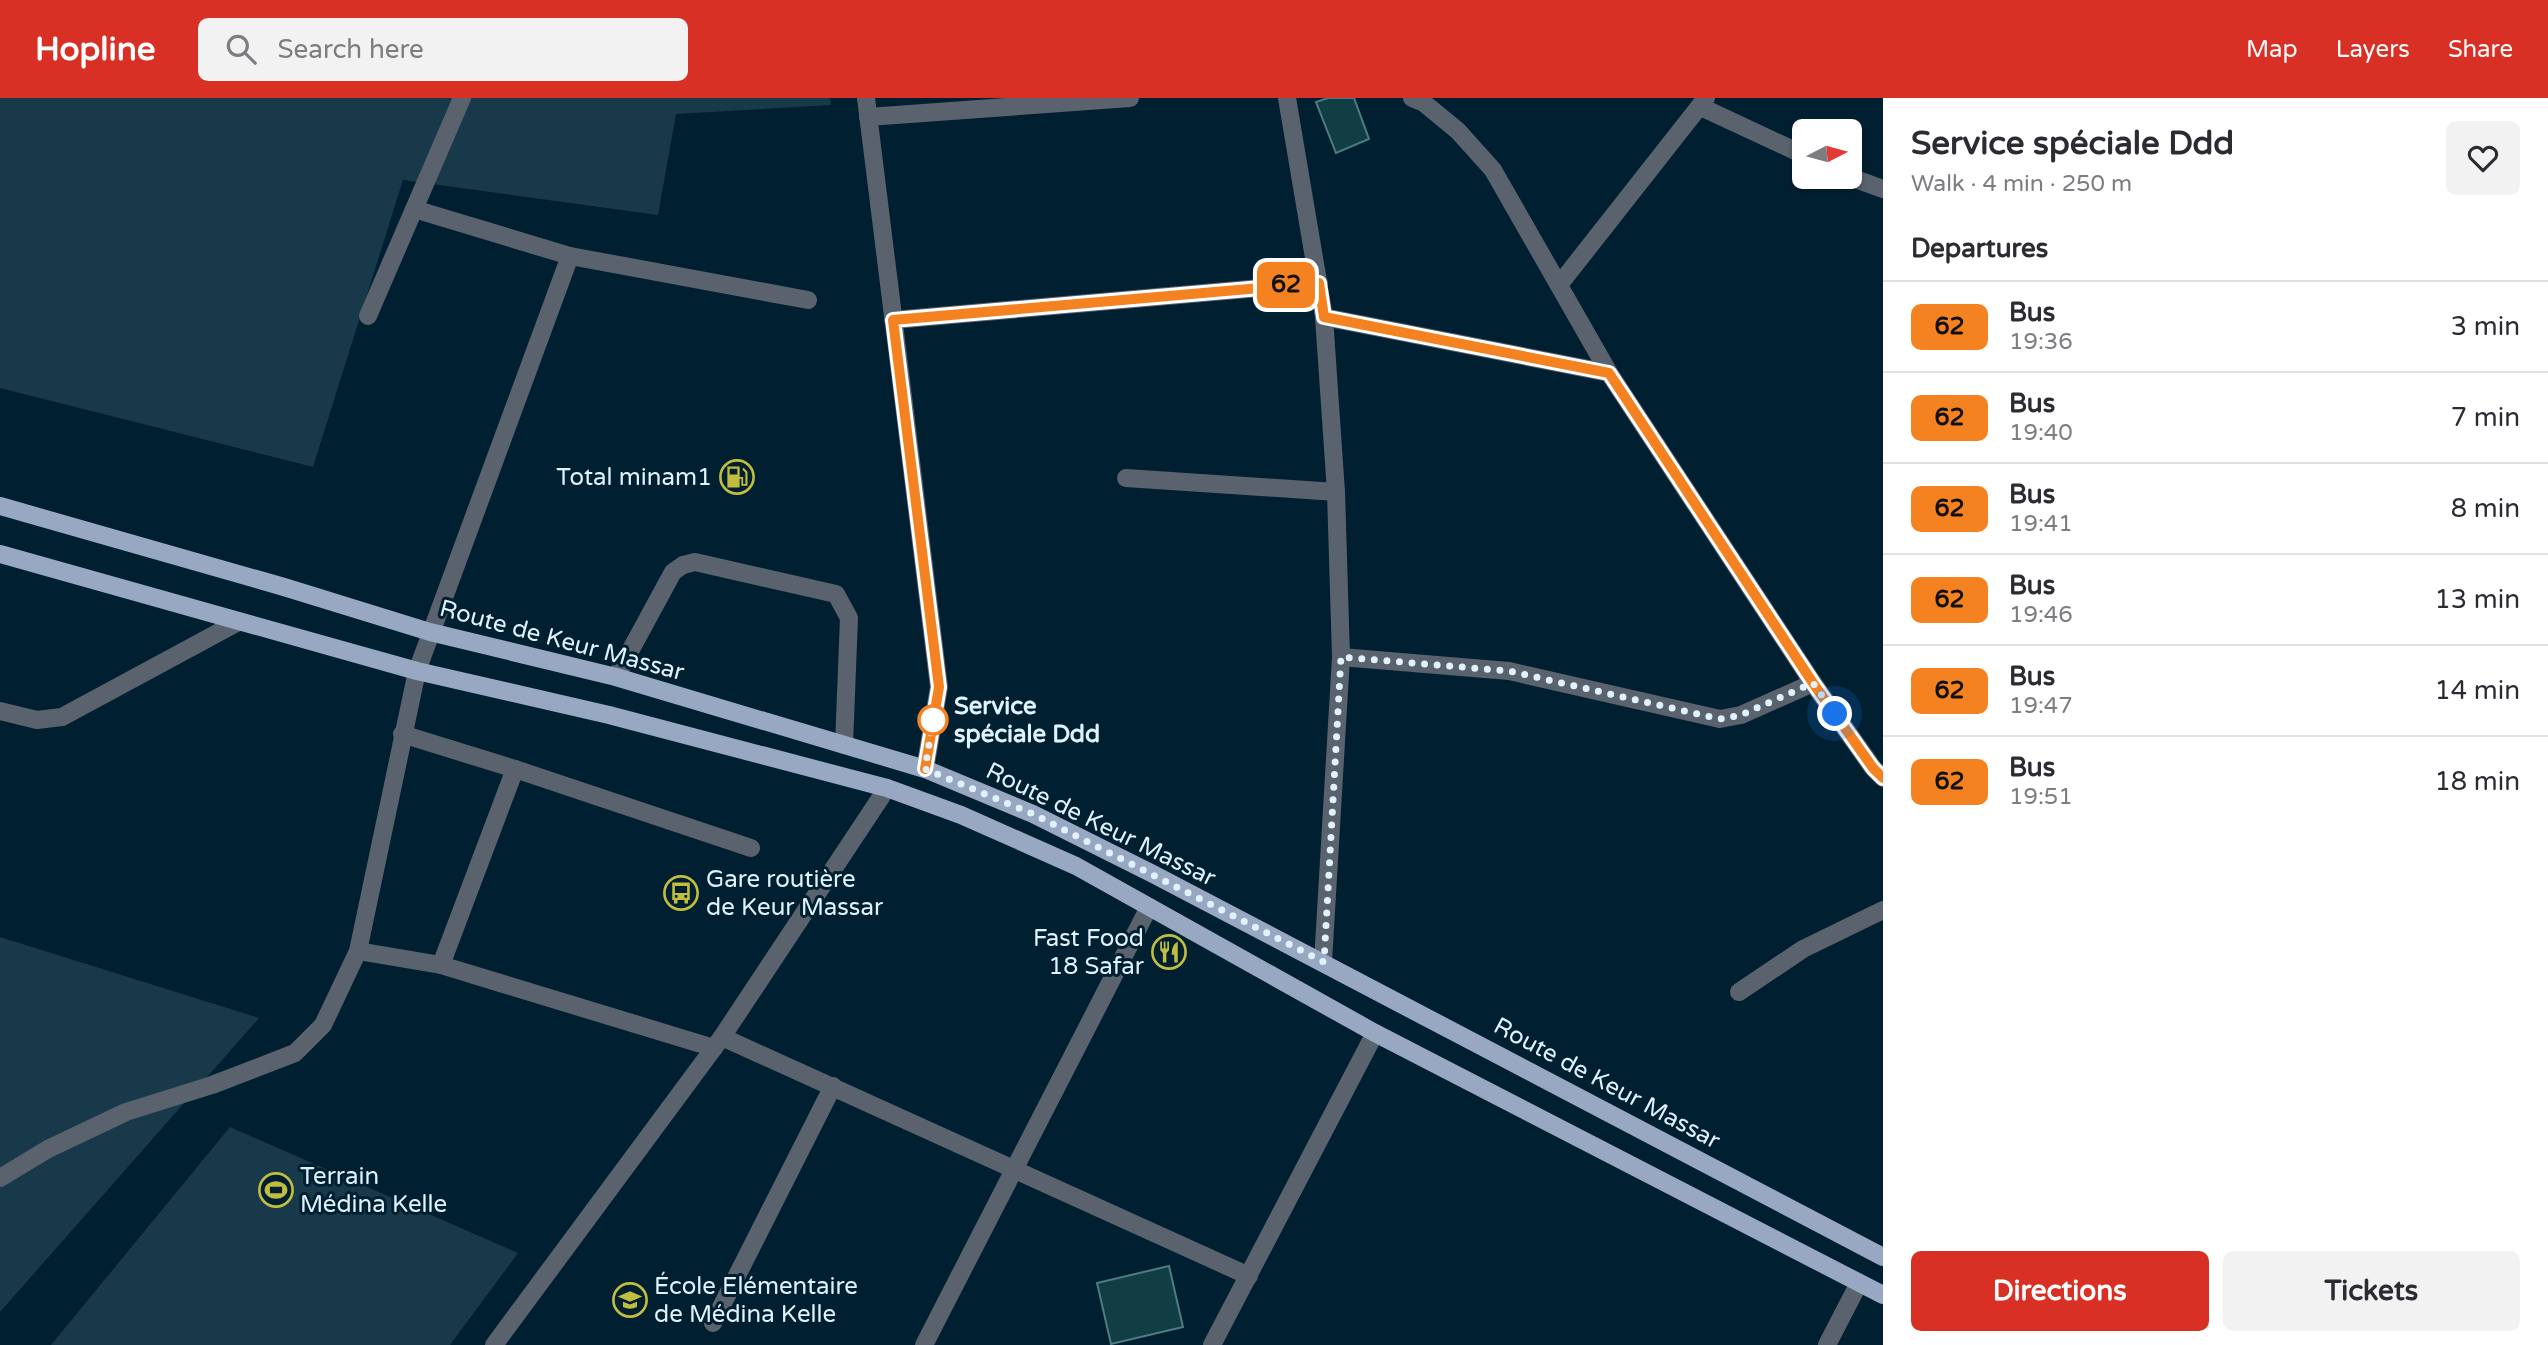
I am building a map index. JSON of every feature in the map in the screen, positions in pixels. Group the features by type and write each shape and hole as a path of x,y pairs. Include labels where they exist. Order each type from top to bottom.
{"main road":[{"name":"Route de Keur Massar","path":"0,506 284,587 430,632 616,677 925,769 1033,814 1324,962 1883,1257"},
{"name":"Route de Keur Massar","path":"0,554 417,671 609,715 887,788 1023,841 1076,866 1375,1033 1883,1296"}],"street":[{"path":"368,316 462,98"},
{"path":"866,98 939,687 925,769"},
{"path":"868,117 1130,98"},
{"path":"1287,98 1324,317 1336,492 1341,657 1324,962"},
{"path":"1412,98 1424,103 1458,131 1493,170 1609,373 1813,683 1873,768 1883,778"},
{"path":"1559,285 1704,102 1792,149"},
{"path":"1862,181 1883,189"},
{"path":"414,209 570,257 808,300"},
{"path":"0,1178 48,1149 126,1112 212,1085 295,1052 323,1024 358,951 417,671 570,257"},
{"path":"893,320 1319,283"},
{"path":"1324,317 1609,373"},
{"path":"1126,478 1336,492"},
{"path":"616,677 673,572 683,565 695,562 836,594 849,618 844,745"},
{"path":"0,711 37,720 62,717 238,622"},
{"path":"1341,657 1509,671 1720,719 1741,715 1813,683"},
{"path":"402,734 751,848"},
{"path":"441,965 515,769"},
{"path":"494,1345 718,1042 887,788"},
{"path":"924,1345 1149,907"},
{"path":"1739,992 1803,949 1883,910"},
{"path":"358,951 441,965 718,1042 832,1086 1249,1276"},
{"path":"1212,1345 1375,1033"},
{"path":"713,1323 832,1086"},
{"path":"1827,1345 1859,1283"}],"shaded area":[{"path":"0,98 830,98 831,105 676,114 658,215 403,180 313,467 0,388"},
{"path":"0,937 259,1018 0,1312"},
{"name":"Terrain Médina Kelle","path":"230,1127 518,1253 450,1345 51,1345"}],"building":[{"path":"1328,98 1354,98 1369,139 1336,153 1316,102"},
{"path":"1169,1266 1183,1327 1111,1344 1097,1283"}],"bus line":[{"name":"62","path":"925,769 939,687 893,320 1319,283 1324,317 1609,373 1813,683 1873,768 1883,778"}],"place":[{"name":"Total minam1","path":"737,477"},
{"name":"Service spéciale Ddd","path":"933,720"},
{"name":"Gare routière de Keur Massar","path":"681,893"},
{"name":"Fast Food 18 Safar","path":"1169,952"},
{"name":"Terrain Médina Kelle","path":"276,1190"},
{"name":"École Elémentaire de Médina Kelle","path":"630,1300"}],"route":[{"path":"933,720 934,714 925,769 1033,814 1324,962 1341,657 1509,671 1720,719 1741,715 1770,704 1813,683 1835,714"}]}
